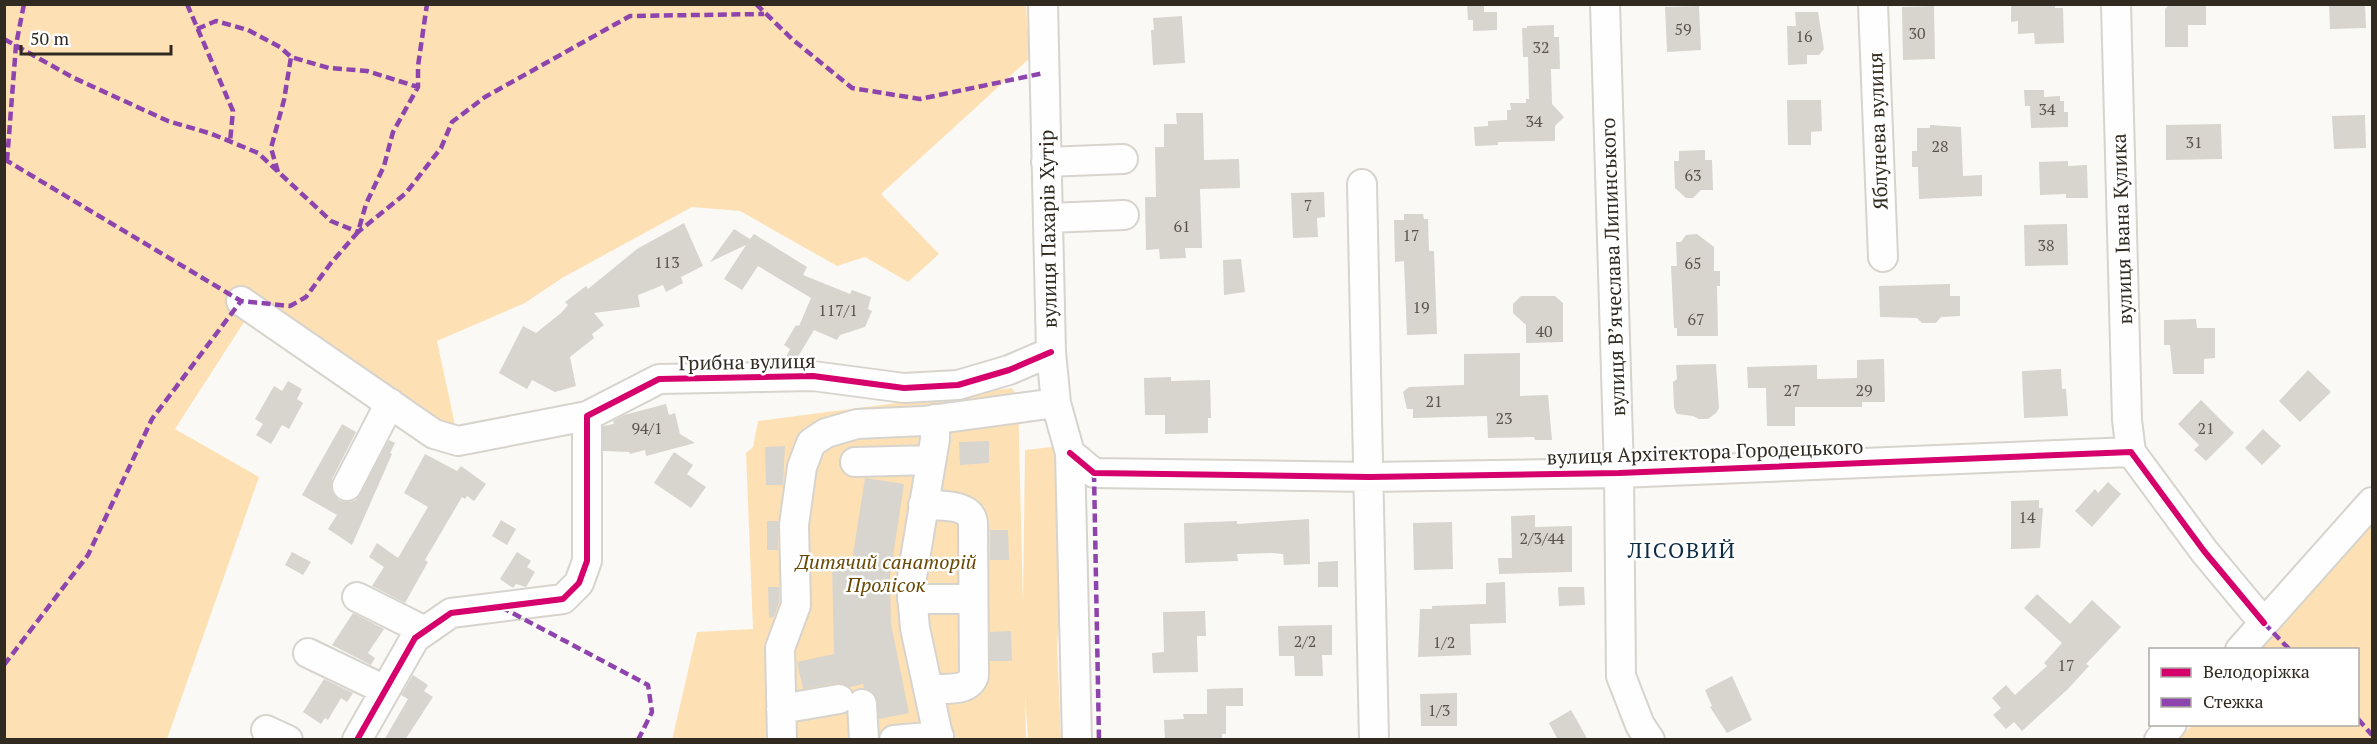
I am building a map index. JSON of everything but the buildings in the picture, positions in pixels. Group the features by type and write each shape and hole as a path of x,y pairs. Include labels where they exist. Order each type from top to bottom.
{"street":[{"name":"вулиця Пахарів Хутір","path":"1043,4 1051,352 1056,403 1070,453 1077,740"},
{"name":"вулиця Вʼячеслава Липинського","path":"1605,4 1619,473 1621,676 1640,725 1650,740"},
{"name":"Яблунева вулиця","path":"1873,4 1883,257"},
{"name":"вулиця Івана Кулика","path":"2116,4 2127,420 2131,453"},
{"path":"1046,162 1123,159"},
{"path":"1362,184 1374,740"},
{"path":"1048,218 1124,215"},
{"name":"Грибна вулиця","path":"241,301 434,434 458,441 587,416 659,379 813,376 904,388 958,385 1009,370 1051,352"},
{"path":"347,486 390,403"},
{"path":"782,740 780,648 795,605 794,525 802,467 807,449 820,436 845,426 935,419 1056,403"},
{"path":"357,740 415,638 451,613 563,599 579,584 587,561 587,416"},
{"path":"781,709 850,702 890,735 939,738 915,628 912,599 912,574 931,460 935,419"},
{"name":"вулиця Архітектора Городецького","path":"1070,453 1094,473 1370,477 1619,473 2131,453"},
{"path":"2131,453 2204,551 2265,623"},
{"path":"879,458 931,460"},
{"path":"2243,648 2373,502"},
{"path":"923,505 964,509 972,518 974,599 972,680 958,688 928,689"},
{"path":"357,597 425,631"},
{"path":"912,599 974,599"},
{"path":"308,653 385,690"},
{"path":"2158,740 2170,726"}],"green space":[{"path":"4,5 1026,5 1030,58 881,194 939,254 908,282 865,257 837,266 740,211 692,207 562,278 525,303 437,341 455,425 434,434 246,319 175,429 259,477 167,739 5,739"},
{"name":"Дитячий санаторій Пролісок","path":"1012,388 1018,397 1023,604 1025,450 1052,447 1063,456 1061,602 1057,643 1061,739 1028,739 1025,695 1026,739 672,740 697,632 753,629 746,453 753,447 758,421"},
{"path":"2372,525 2372,739 2178,740 2191,726 2359,726 2359,648 2262,648"}],"marked path":[{"path":"7,161 16,45 24,4"},
{"path":"187,4 233,111 230,142"},
{"path":"4,159 241,301 290,306 306,297 358,232 366,204 384,166 393,132 418,87 418,66 427,4"},
{"path":"756,4 792,39 852,88 920,99 1044,73"},
{"path":"4,39 74,78 168,121 212,134 258,153 331,221 358,232 406,193 441,148 452,122 485,97 630,16 764,14"},
{"path":"197,29 216,21 248,30 280,47 291,57 329,68 367,71 418,87"},
{"path":"278,172 271,148 284,100 291,57"},
{"path":"4,665 88,555 152,419 241,301"},
{"path":"1094,473 1099,740"},
{"path":"501,607 648,685 652,712 638,740"},
{"path":"2264,623 2288,648"},
{"path":"2359,720 2372,735"}],"cycle path":[{"path":"357,740 415,638 451,613 563,599 579,583 587,561 587,416 659,379 813,376 904,388 958,385 1009,370 1051,352"},
{"path":"1070,453 1094,473 1370,477 1619,473 2131,452 2204,551 2264,623"}],"district":[{"name":"ЛІСОВИЙ","path":"1682,550"}]}
